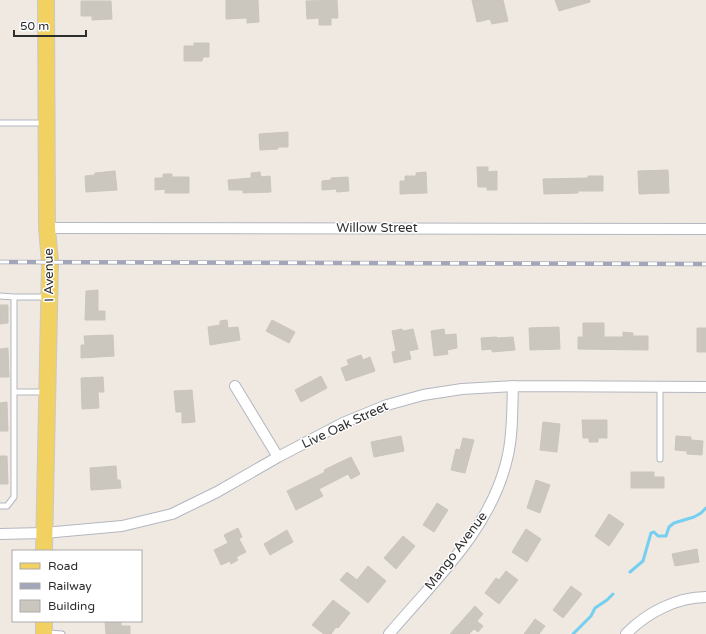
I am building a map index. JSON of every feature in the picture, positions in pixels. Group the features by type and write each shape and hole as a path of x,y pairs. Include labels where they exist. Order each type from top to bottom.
{"main road":[{"name":"I Avenue","path":"44,550 50,262 47,228 46,0"}],"street":[{"name":"Willow Street","path":"47,228 706,229"},
{"path":"235,386 278,457"},
{"name":"Live Oak Street","path":"0,534 44,533 122,526 172,514 218,492 278,457 343,423 387,405 423,395 462,389 513,386 706,387"},
{"name":"Mango Avenue","path":"389,634 450,563 473,532 493,500 507,459 512,427 513,386"},
{"path":"626,634 658,609 695,597 706,597"}],"lane":[{"path":"0,123 46,123"},
{"path":"0,296 49,298"},
{"path":"0,506 7,506 14,497 14,297"},
{"path":"660,387 660,459"},
{"path":"14,392 47,392"},
{"path":"44,629 62,634"}],"building":[{"path":"226,0 258,0 259,22 247,23 247,18 226,19"},
{"path":"337,0 338,18 331,18 331,25 319,25 319,18 307,19 306,1"},
{"path":"472,0 503,0 508,21 492,24 490,19 477,22"},
{"path":"555,0 590,0 590,2 559,11"},
{"path":"81,1 111,1 112,19 92,20 92,16 81,16"},
{"path":"194,43 209,43 209,57 203,57 202,61 184,61 184,46 194,46"},
{"path":"288,132 288,147 260,150 259,134"},
{"path":"477,167 488,167 488,172 497,171 497,190 487,190 487,187 478,187"},
{"path":"668,170 669,193 639,194 638,171"},
{"path":"115,171 117,190 86,192 85,176 95,175 95,173"},
{"path":"260,172 261,177 270,176 271,192 243,193 243,190 229,190 228,180 251,178 251,173"},
{"path":"426,172 427,193 400,194 400,181 405,181 405,176 416,176 416,173"},
{"path":"163,174 172,174 172,177 189,177 189,193 165,193 165,189 155,190 155,178 163,178"},
{"path":"588,176 603,176 603,191 578,191 578,193 544,194 543,179 588,178"},
{"path":"348,177 349,191 337,192 336,189 322,190 322,181 331,180 331,178"},
{"path":"98,290 98,311 105,311 105,320 85,320 86,291"},
{"path":"0,305 8,305 8,323 0,324"},
{"path":"227,320 228,328 238,327 240,340 210,345 208,327 220,325 220,321"},
{"path":"272,320 295,332 289,343 266,331"},
{"path":"583,323 604,323 604,337 623,337 623,332 633,333 633,336 648,336 648,350 578,349 578,337 583,337"},
{"path":"559,327 560,349 530,350 529,328"},
{"path":"697,328 706,328 706,352 697,352"},
{"path":"402,329 403,331 413,329 418,349 409,351 411,359 394,363 392,352 396,351 392,331"},
{"path":"444,329 445,335 456,334 457,348 447,350 448,354 434,356 431,331"},
{"path":"113,335 114,356 81,358 81,345 85,345 84,336"},
{"path":"513,337 515,350 492,352 492,349 482,350 481,338"},
{"path":"8,348 9,377 0,377 0,349"},
{"path":"361,355 363,360 370,357 375,371 346,381 341,368 349,365 347,360"},
{"path":"321,376 327,388 301,402 295,390"},
{"path":"103,377 104,392 98,392 99,408 82,409 81,378"},
{"path":"192,390 195,422 182,423 182,412 176,412 174,391"},
{"path":"7,402 8,431 0,431 0,403"},
{"path":"582,420 607,420 607,438 598,438 598,442 589,442 589,438 583,438"},
{"path":"543,422 560,424 557,452 540,450"},
{"path":"401,436 404,451 374,457 371,442"},
{"path":"676,436 691,437 691,440 703,441 702,455 687,454 687,451 675,450"},
{"path":"463,438 474,440 465,473 451,470 456,449 460,450"},
{"path":"0,456 7,456 8,484 0,484"},
{"path":"351,457 360,474 351,479 348,474 319,489 323,496 296,510 287,491"},
{"path":"116,466 117,480 120,480 121,488 91,490 90,468"},
{"path":"631,472 654,472 654,477 664,477 664,488 631,488"},
{"path":"536,480 550,485 540,513 527,508"},
{"path":"437,503 448,510 434,532 423,525"},
{"path":"609,514 624,524 609,546 595,536"},
{"path":"238,528 242,537 239,539 246,552 236,557 238,560 231,564 230,561 221,565 214,550 228,543 224,535"},
{"path":"526,529 541,539 527,562 512,552"},
{"path":"287,530 293,542 270,555 264,544"},
{"path":"403,536 415,546 396,569 384,558"},
{"path":"697,549 699,562 675,566 672,554"},
{"path":"368,566 386,581 368,603 340,580 347,572 357,580"},
{"path":"506,571 518,580 499,604 485,593 496,578 499,580"},
{"path":"571,586 582,594 563,618 553,610"},
{"path":"333,600 350,613 331,634 324,634 312,625"},
{"path":"475,606 483,614 477,621 483,626 478,632 474,629 469,634 450,634"},
{"path":"535,619 545,626 539,634 524,634"},
{"path":"105,622 121,622 121,626 130,626 130,634 106,634"}],"waterway":[{"path":"630,572 643,561 651,533 654,532 658,536 666,536 669,527 674,523 694,517 706,508"},
{"path":"573,634 591,616 595,608 613,594"}],"railway":[{"path":"0,262 706,264"}]}
